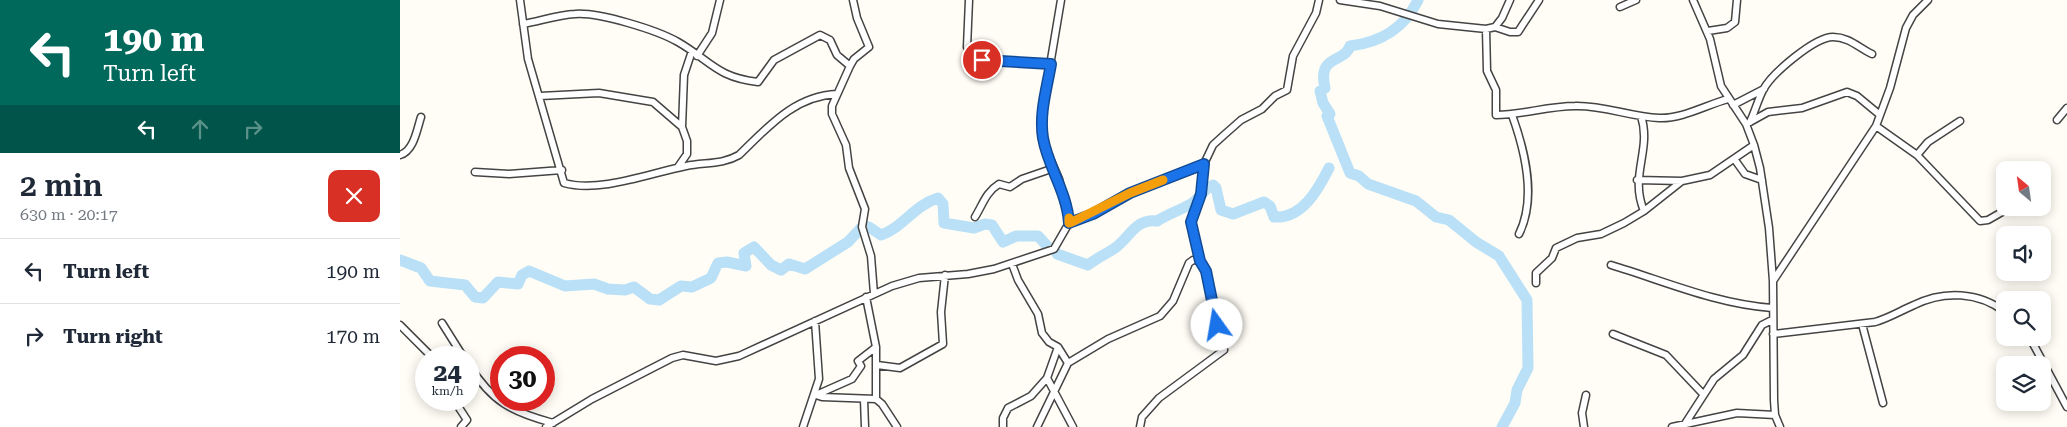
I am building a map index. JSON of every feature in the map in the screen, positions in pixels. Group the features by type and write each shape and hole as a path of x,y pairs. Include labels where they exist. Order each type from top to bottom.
{"street":[{"path":"520,0 528,59 562,170 562,180 564,183 584,186 678,167 731,160 739,156 787,110 820,95 837,94"},
{"path":"678,167 687,154 687,141 682,127 684,75 695,54 712,33 720,0"},
{"path":"853,0 857,18 869,47 854,59 850,66 832,106 832,114 846,145 849,168 864,209 862,227 871,256 874,294"},
{"path":"969,0 967,46 971,56 982,60 1051,64"},
{"path":"546,427 592,399 672,358 683,355 704,360 726,360 756,349 805,324 866,297 919,278 968,274 1012,264 1054,249 1069,223 1054,168 1045,147 1041,119 1061,0"},
{"path":"1140,427 1142,416 1154,402 1224,350 1213,312 1206,271 1200,261 1191,222 1201,194 1204,164 1213,145 1224,134 1241,120 1262,110 1275,96 1287,90 1293,56 1316,13 1319,0"},
{"path":"1340,0 1380,6 1438,24 1486,29 1495,27 1510,32 1518,32 1539,0"},
{"path":"1495,27 1502,18 1510,0"},
{"path":"1620,6 1636,0"},
{"path":"1693,0 1708,31 1717,74 1728,99 1748,123 1762,180 1773,280 1772,320 1775,415 1780,427"},
{"path":"1708,31 1728,28 1735,22 1737,0"},
{"path":"1773,280 1876,126 1890,88 1906,28 1913,15 1928,0"},
{"path":"523,24 584,14 652,31 677,41 708,65 733,78 758,82 774,60 812,38 823,35 830,40 837,56 850,66"},
{"path":"1486,29 1487,71 1496,90 1496,115 1512,115 1528,111 1578,106 1601,107 1641,116 1676,117 1728,99"},
{"path":"1748,123 1764,89 1776,73 1823,39 1832,37 1843,38 1872,54"},
{"path":"1733,105 1764,89"},
{"path":"1748,123 1768,112 1802,108 1847,92 1857,96 1880,114"},
{"path":"540,96 599,93 653,102 682,127"},
{"path":"2057,120 2067,108"},
{"path":"1512,115 1527,173 1526,221 1519,234"},
{"path":"1641,116 1645,135 1637,180 1639,199 1644,211"},
{"path":"400,156 410,146 421,117"},
{"path":"1917,155 1928,142 1960,121"},
{"path":"1876,126 1917,155 1980,221 1988,220 1996,215"},
{"path":"1637,180 1682,181 1710,176 1754,145"},
{"path":"1735,160 1745,174 1762,180"},
{"path":"1069,223 1093,214 1130,193 1204,164"},
{"path":"975,217 984,198 994,187 999,184 1010,187 1022,179 1054,168"},
{"path":"475,172 509,174 562,170"},
{"path":"1536,283 1536,273 1552,258 1556,248 1577,238 1606,232 1644,211 1682,181"},
{"path":"1037,427 1054,388 1068,363 1108,339 1160,316 1173,301 1189,263 1193,260 1200,261"},
{"path":"1012,264 1018,280 1038,314 1042,333 1049,342 1058,347 1068,363"},
{"path":"1611,265 1718,299 1738,304 1772,308"},
{"path":"877,365 900,368 943,344 941,312 945,275"},
{"path":"1773,334 1827,326 1862,324 1888,318 1915,304 1945,296 1978,297 1996,307"},
{"path":"866,297 876,347 876,399"},
{"path":"1684,426 1703,394 1720,372 1748,349 1762,325 1772,320"},
{"path":"803,427 819,380 815,321"},
{"path":"442,322 457,346"},
{"path":"1862,324 1884,403"},
{"path":"400,325 421,346"},
{"path":"1613,334 1666,355 1703,394"},
{"path":"2034,346 2067,407"},
{"path":"815,395 852,379 860,366 858,360 860,357 876,347"},
{"path":"1003,427 1003,418 1008,408 1020,400 1031,396 1047,378 1058,347"},
{"path":"1047,378 1073,427"},
{"path":"480,382 495,399 520,413 553,423"},
{"path":"815,395 822,398 876,399 882,404 897,427"},
{"path":"1584,427 1582,413 1586,395"},
{"path":"864,399 865,427"},
{"path":"461,411 467,420 461,427"},
{"path":"1672,427 1684,426 1737,413 1775,415"}],"waterway":[{"path":"1418,0 1406,19 1399,26 1372,41 1350,46 1347,52 1332,61 1325,70 1325,88 1320,91 1323,103 1330,114 1327,116 1350,173 1359,176 1368,184 1416,201 1436,217 1449,220 1476,242 1499,256 1527,300 1528,368 1517,390 1515,403 1502,427"},
{"path":"1057,254 1088,265 1115,248 1138,225 1144,222 1157,221 1189,205 1213,185 1216,188 1221,210 1233,214 1264,202 1270,206 1274,217 1284,216 1293,213 1308,202 1329,168"},
{"path":"400,260 421,268 430,281 465,285 475,297 483,298 498,282 518,284 522,275 529,271 565,286 594,284 608,289 625,290 634,287 650,299 659,300 681,286 692,287 711,278 718,263 727,262 746,266 744,253 754,247 771,265 781,270 789,264 805,269 848,242 862,227 869,227 881,235 896,227 922,206 938,198 943,204 944,223 974,228 985,224 992,225 1003,242 1016,236 1038,236 1048,247"}],"slow traffic":[{"path":"1069,218 1069,223 1093,214 1130,193 1163,180"}],"route":[{"path":"982,60 1051,64 1041,119 1043,138 1059,179 1069,223 1093,214 1130,193 1204,164 1201,194 1191,222 1200,261 1208,278 1217,325"}]}
